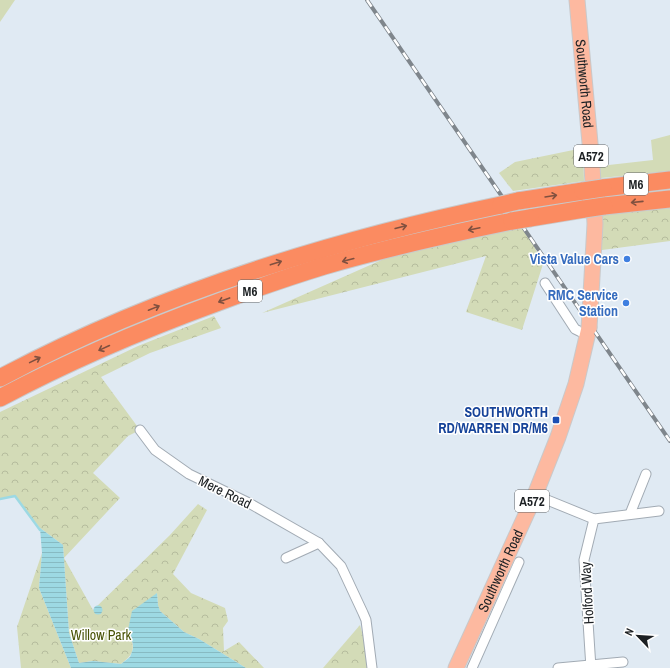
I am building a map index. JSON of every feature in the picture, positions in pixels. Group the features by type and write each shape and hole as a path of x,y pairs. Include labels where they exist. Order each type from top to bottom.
{"highway":[{"name":"M6","path":"0,378 106,327 176,298 246,272 318,250 389,230 518,201 603,188 670,180"},
{"name":"M6","path":"0,398 111,345 183,315 324,266 389,249 512,221 604,206 670,199"}],"main road":[{"name":"Southworth Road","path":"456,668 535,495 558,437 576,384 588,331 595,224 592,165 577,0"}],"street":[{"path":"545,283 575,329 588,331"},
{"name":"Mere Road","path":"140,430 156,450 189,474 250,503 319,543 341,566 364,613 372,668"},
{"path":"630,514 646,474"},
{"path":"535,495 594,520 659,511"},
{"name":"Holford Way","path":"591,667 584,560 594,520"},
{"path":"283,557 319,543"},
{"path":"472,668 521,567"},
{"path":"558,668 591,667 623,662"}],"green space":[{"path":"0,0 15,0 0,22"},
{"path":"670,135 670,171 601,178 600,166 653,160 651,140"},
{"path":"583,148 584,181 513,191 499,173 515,162"},
{"path":"670,208 670,241 602,250 602,215"},
{"path":"524,226 543,264 522,330 466,312 486,256 262,313 386,258"},
{"path":"214,316 221,328 150,353 101,377 140,430 128,436 93,473 120,498 64,558 93,610 170,535 198,504 207,510 173,574 191,593 225,608 228,621 223,628 224,651 239,642 264,668 246,668 199,639 184,632 160,611 157,593 128,629 132,640 133,649 130,656 126,660 121,664 93,661 79,663 69,633 63,545 40,528 15,497 0,499 0,412 138,346"},
{"name":"Willow Park","path":"42,553 39,588 71,668 21,668 17,627"},
{"path":"360,625 372,668 323,668"}],"water":[{"path":"40,528 63,545 69,633 79,663 93,661 121,664 130,657 133,644 128,630 132,611 157,593 160,611 184,632 199,639 246,668 71,668 39,588 42,553"},
{"path":"98,605 103,610 98,615 93,610"}],"waterway":[{"path":"0,499 15,496 40,530"}],"railway":[{"path":"367,0 670,441"}],"place":[{"name":"Vista Value Cars","path":"627,259"},
{"name":"RMC Service Station","path":"626,303"},
{"name":"SOUTHWORTH RD/WARREN DR/M6","path":"556,420"}]}
